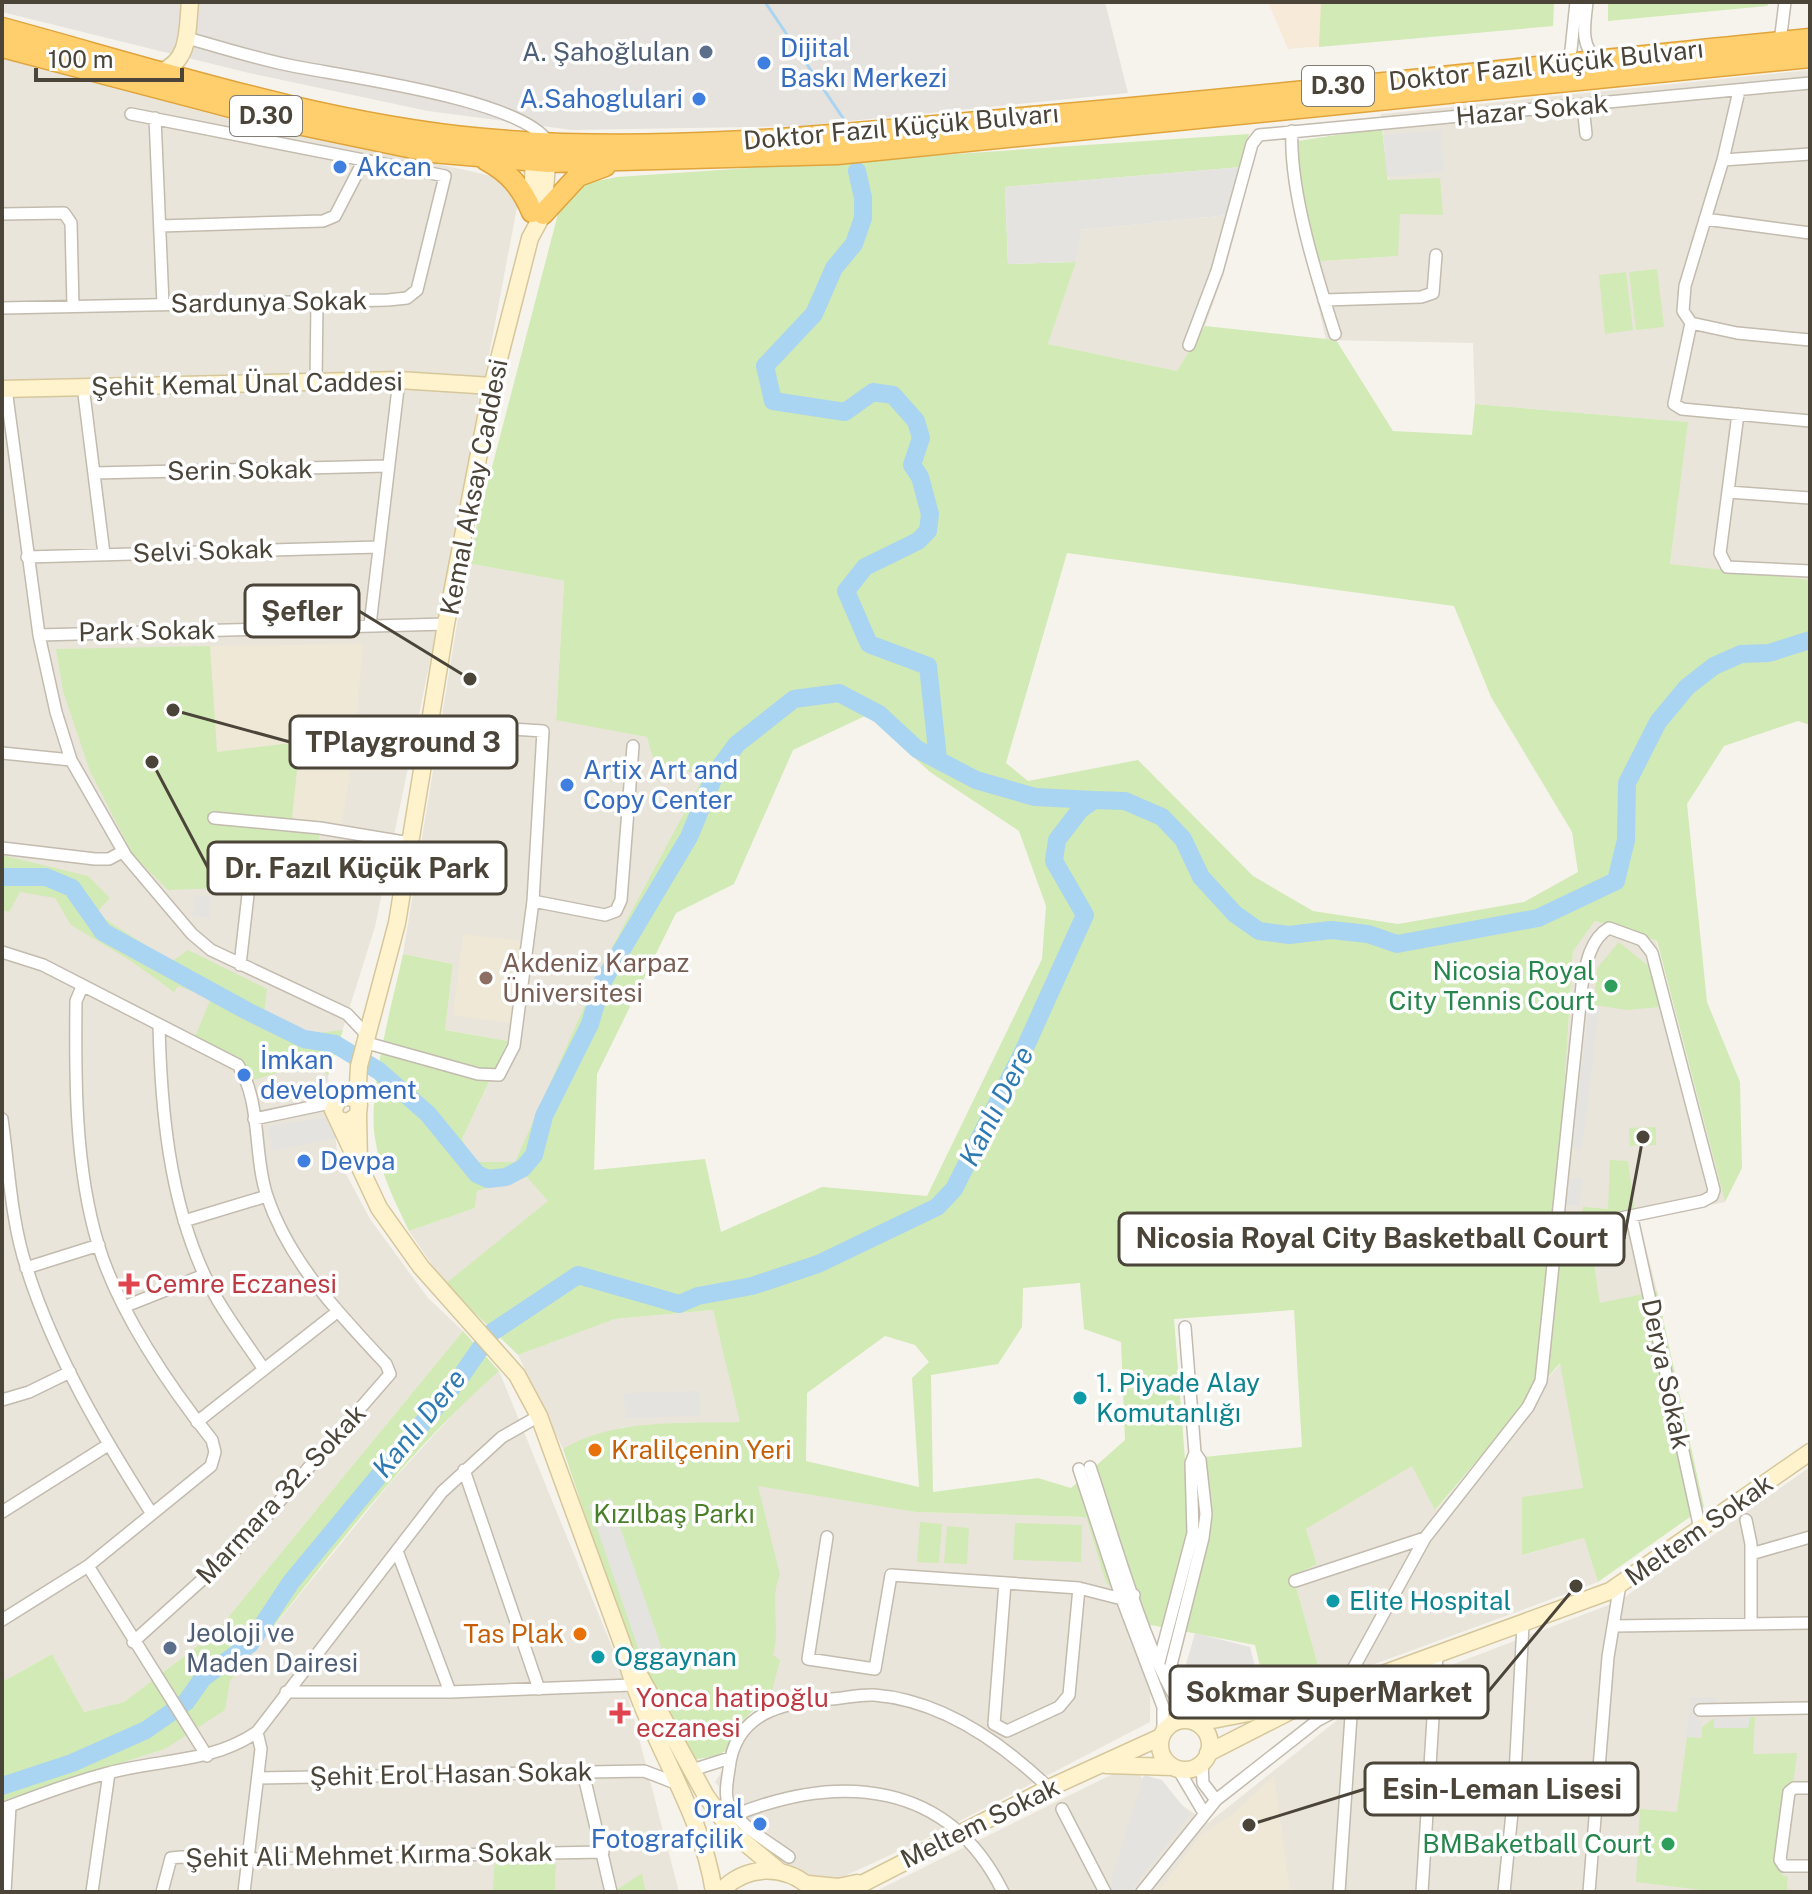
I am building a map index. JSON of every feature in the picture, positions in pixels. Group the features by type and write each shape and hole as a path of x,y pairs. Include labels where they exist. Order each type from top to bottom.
{"highway":[{"name":"Doktor Fazıl Küçük Bulvarı","path":"2,28 298,106 541,152 625,161 1313,105 1810,57"},
{"name":"Doktor Fazıl Küçük Bulvarı","path":"868,142 1566,63 1810,39"},
{"name":"Doktor Fazıl Küçük Bulvarı","path":"2,47 288,122 432,152 481,157 541,152 834,145"},
{"path":"481,157 514,179 538,213 578,176 625,161"}],"main road":[{"path":"190,2 183,55 193,76 206,83"},
{"path":"160,72 183,55"},
{"name":"Kemal Aksay Caddesi","path":"337,1109 367,1043 397,923 446,624 492,386 538,213 541,152"},
{"name":"Şehit Kemal Ünal Caddesi","path":"4,389 399,380 492,386"},
{"name":"Kemal Aksay Caddesi","path":"359,1066 359,1164"},
{"path":"350,1096 358,1108 348,1122 337,1109 350,1096"},
{"path":"337,1109 379,1208 400,1238 517,1375 539,1416 623,1646 632,1685 698,1830 717,1892 743,1874 784,1864"},
{"name":"Meltem Sokak","path":"1195,1722 1314,1699 1589,1601 1620,1584 1810,1452"},
{"path":"623,1646 692,1770 732,1832 784,1864 812,1888"},
{"name":"Meltem Sokak","path":"1205,1758 1314,1699"},
{"path":"1179,1720 1195,1722 1208,1736 1205,1758 1188,1769 1175,1768 1161,1752 1162,1735 1179,1720"},
{"name":"Meltem Sokak","path":"812,1888 851,1888 1162,1735"},
{"name":"Meltem Sokak","path":"1103,1765 1175,1768"}],"street":[{"path":"1566,63 1571,50 1576,2"},
{"path":"1587,2 1585,43 1588,53 1598,60"},
{"path":"1780,42 1785,2"},
{"path":"187,38 284,64 498,109 541,132 541,152"},
{"path":"1616,76 1620,103"},
{"name":"Hazar Sokak","path":"1189,345 1217,271 1255,139 1259,135 1810,83"},
{"path":"1739,91 1723,160 1685,286 1683,311 1691,323 1737,333 1810,340"},
{"path":"1313,105 1324,128"},
{"path":"1583,106 1586,134"},
{"path":"131,114 364,160 335,216 323,221 160,226"},
{"path":"155,118 163,304"},
{"path":"1292,131 1294,163 1324,300 1335,334"},
{"path":"1723,160 1810,154"},
{"name":"Sardunya Sokak","path":"2,308 407,298 417,290 445,176 364,160"},
{"path":"2,214 64,213 71,223 73,306"},
{"path":"1705,219 1810,233"},
{"path":"1324,300 1421,297 1433,293 1436,255"},
{"path":"316,382 317,302"},
{"path":"1691,323 1673,394 1674,404 1682,409 1810,421"},
{"path":"370,625 399,380"},
{"path":"83,386 104,554"},
{"path":"4,389 39,635 56,712 71,760 122,852 192,934 211,950 352,1018 364,1032 367,1043 478,1074 499,1075 514,1046 533,901 543,731 430,724"},
{"path":"1738,414 1720,553 1727,567 1810,571"},
{"path":"2,466 15,466"},
{"name":"Serin Sokak","path":"94,473 387,466"},
{"path":"1728,492 1810,498"},
{"name":"Selvi Sokak","path":"27,557 378,547"},
{"name":"Park Sokak","path":"39,635 446,624"},
{"path":"533,901 605,915 616,911 621,900 633,746"},
{"path":"2,753 71,760"},
{"path":"214,818 320,828 410,843"},
{"path":"2,848 95,859 109,859 122,852"},
{"path":"240,965 249,886"},
{"path":"1342,1689 1425,1538 1535,1396 1548,1335 1558,1231 1584,973 1598,934 1609,928 1642,940 1652,953 1714,1180 1712,1196 1703,1201 1632,1218 1558,1231"},
{"path":"2,952 43,965 238,1065 254,1119 267,1196 295,1254 337,1312 197,1422"},
{"path":"2,1620 88,1566 211,1466 215,1452 212,1440 167,1379 126,1306 99,1245 80,1133 76,1001 82,987"},
{"path":"159,1026 160,1078 184,1221 204,1275 263,1368"},
{"path":"254,1119 305,1110 337,1109"},
{"path":"2,1119 7,1189 26,1268 70,1372 108,1445 152,1514"},
{"path":"184,1221 267,1196"},
{"name":"Derya Sokak","path":"1632,1218 1700,1529"},
{"path":"26,1268 99,1245"},
{"path":"126,1306 204,1275"},
{"name":"Marmara 32. Sokak","path":"133,1642 244,1542 390,1374 386,1364 337,1312"},
{"path":"1152,1679 1193,1533 1191,1463 1195,1453 1185,1327"},
{"path":"2,1400 29,1392 70,1372"},
{"path":"5,1892 6,1807 109,1773 207,1756 233,1748 257,1732 442,1492 502,1437 539,1416"},
{"path":"2,1512 108,1445"},
{"path":"1167,1681 1206,1514 1200,1460 1195,1453"},
{"path":"1085,1468 1163,1707 1162,1735"},
{"path":"464,1470 539,1689"},
{"path":"1746,1520 1751,1554 1751,1623"},
{"path":"827,1537 808,1659 875,1669 891,1575 1079,1588 1128,1597"},
{"path":"1751,1554 1810,1537"},
{"path":"1295,1581 1425,1538"},
{"path":"397,1551 450,1692"},
{"path":"88,1566 207,1756"},
{"path":"1005,1583 994,1724 1007,1731 1059,1707 1069,1695 1079,1588"},
{"path":"1589,1892 1594,1798 1608,1657 1620,1584"},
{"path":"1128,1597 1184,1713 1195,1722"},
{"path":"1589,1601 1602,1604 1614,1621"},
{"path":"1614,1621 1810,1623"},
{"path":"1504,1892 1514,1793 1523,1625"},
{"path":"1422,1892 1437,1655"},
{"path":"286,1692 450,1692 632,1685"},
{"path":"784,1864 735,1815 726,1798 730,1758 743,1729 763,1712 790,1702 874,1695 928,1708 1012,1752 1049,1788"},
{"path":"1142,1892 1216,1800 1318,1720 1343,1707 1349,1708 1351,1716 1339,1892"},
{"path":"1700,1710 1810,1708"},
{"path":"244,1892 261,1749 257,1732"},
{"path":"644,1771 658,1764 665,1754"},
{"path":"692,1770 730,1758"},
{"path":"1205,1758 1203,1783 1216,1800"},
{"path":"1175,1768 1204,1813"},
{"name":"Şehit Erol Hasan Sokak","path":"258,1778 644,1771 678,1784"},
{"path":"583,1772 611,1892"},
{"path":"92,1892 109,1773"},
{"path":"1810,1788 1794,1788 1789,1792 1780,1860 1784,1866 1810,1866"},
{"path":"735,1815 805,1792 870,1791 902,1800 960,1834 1003,1892"},
{"path":"1514,1793 1594,1798"},
{"path":"1062,1809 1105,1892"},
{"name":"Şehit Ali Mehmet Kırma Sokak","path":"162,1892 171,1858 603,1852"}],"shaded area":[{"path":"2,2 1105,2 1128,93 801,126 572,130 428,111 245,72 2,12"},
{"path":"1268,2 1554,2 1553,26 1288,49"},
{"path":"2,57 211,114 501,178 518,202 441,608 375,927 328,1076 338,1159 370,1219 428,1298 463,1331 216,1632 124,1702 84,1712 52,1654 2,1682"},
{"path":"1810,70 1810,589 1670,564 1687,422 1475,404 1473,343 1326,340 1308,262 1398,256 1381,114"},
{"path":"1441,130 1444,172 1387,177 1383,135"},
{"path":"1242,167 1229,215 1081,230 1076,262 1008,264 1005,187"},
{"path":"1240,215 1224,273 1205,326 1177,371 1048,344 1076,262 1080,230"},
{"path":"467,563 564,581 556,719 648,737 654,761 705,775 603,964 515,1163 474,1163 462,1139 508,1041 445,1030 453,964 403,954"},
{"path":"363,644 354,749 341,827 292,819 217,752 210,646"},
{"path":"194,895 211,897 209,918 192,916"},
{"path":"1595,921 1656,941 1725,1202 1639,1220 1657,1291 1600,1304 1589,1229 1555,1235 1573,950"},
{"name":"Akdeniz Karpaz Üniversitesi","path":"463,934 520,941 510,1023 453,1015"},
{"path":"1589,1007 1599,1008 1582,1149 1572,1148"},
{"path":"329,1117 337,1138 272,1151 268,1126"},
{"path":"527,1176 549,1201 445,1284 409,1231 475,1208 477,1191"},
{"path":"1570,1177 1583,1179 1579,1206 1566,1205"},
{"path":"713,1310 742,1422 624,1427 563,1449 518,1355 615,1319"},
{"path":"1561,1363 1583,1488 1523,1555 1584,1538 1598,1582 1323,1683 1293,1576 1317,1564 1306,1529 1413,1465 1436,1510"},
{"path":"499,1371 621,1669 679,1892 646,1892 642,1874 613,1892 2,1892 2,1801 165,1749 230,1681 389,1484 467,1399"},
{"path":"699,1391 700,1416 625,1418 624,1393"},
{"path":"1810,1467 1810,1892 874,1892 1127,1767 1208,1823 1365,1698 1619,1601"},
{"path":"756,1485 916,1512 1086,1517 1106,1583 1151,1625 1150,1722 925,1839 825,1885 773,1856 715,1782 771,1694"},
{"path":"610,1498 665,1658 644,1665 589,1505"},
{"path":"1195,1633 1250,1647 1263,1697 1257,1705 1225,1714 1197,1706 1186,1687 1184,1671"},
{"path":"1690,1697 1716,1698 1717,1707 1698,1707 1698,1720 1702,1720 1701,1737 1687,1737"},
{"path":"1750,1717 1748,1728 1714,1728 1714,1718"},
{"path":"1144,1775 1162,1780 1190,1815 1130,1892 1112,1892 1111,1880"},
{"path":"1274,1776 1290,1892 1158,1892 1202,1834 1232,1815"}],"green space":[{"path":"1321,2 1554,2 1553,26 1319,47"},
{"path":"1608,2 1770,2 1767,6 1608,21"},
{"path":"1382,128 1388,180 1440,178 1443,215 1400,214 1398,256 1308,262 1285,143"},
{"name":"Kızılbaş Parkı","path":"1249,134 1242,167 1005,187 1008,264 1076,262 1048,344 1177,371 1205,326 1336,340 1393,431 1472,435 1475,404 1688,422 1670,564 1810,580 1810,725 1798,721 1724,746 1687,804 1707,1002 1740,1082 1742,1168 1725,1202 1657,941 1595,921 1573,951 1555,1235 1589,1229 1600,1303 1657,1291 1704,1507 1598,1582 1584,1538 1522,1555 1522,1497 1583,1488 1560,1363 1435,1510 1412,1466 1306,1529 1317,1564 1293,1576 1323,1683 1268,1700 1255,1645 1151,1625 1106,1583 1086,1517 916,1512 758,1486 780,1575 775,1593 773,1655 780,1660 771,1694 742,1721 727,1750 716,1756 692,1760 629,1646 563,1449 583,1439 626,1427 740,1422 713,1310 615,1319 518,1355 445,1284 548,1201 527,1177 477,1191 475,1208 409,1231 384,1174 373,1119 382,1046 403,954 453,964 445,1030 508,1041 462,1139 474,1162 515,1162 603,964 704,776 654,761 647,737 556,720 564,581 467,563 559,210 583,184 617,177","holes":["1067,553 1454,606 1491,697 1572,832 1578,872 1524,902 1398,924 1313,911 1253,876 1138,760 1028,781 1006,763","867,715 930,772 1019,831 1046,906 1042,959 927,1196 822,1187 721,1232 705,1159 594,1170 597,1074 676,913 734,884 793,750","1080,1283 1084,1329 1121,1342 1125,1440 1071,1488 1038,1478 933,1492 931,1375 998,1364 1022,1327 1023,1288","1294,1310 1302,1447 1185,1459 1174,1319","885,1336 915,1345 929,1362 912,1378 919,1487 806,1461 807,1393"]},
{"path":"1657,269 1664,327 1636,330 1629,272"},
{"path":"1626,272 1633,330 1605,334 1599,275"},
{"path":"210,646 217,752 300,742 292,818 323,824 308,874 223,866 223,888 168,890 133,855 90,771 63,691 56,649"},
{"path":"2,855 88,876 110,898 96,913 171,962 188,950 267,989 264,1013 310,1034 343,1030 328,1076 318,1060 254,1080 242,1061 195,1037 211,998 178,986 174,992 131,961 71,925 55,898 20,892 9,912 2,910"},
{"path":"1619,942 1651,968 1660,1007 1627,1010 1594,1005 1597,968"},
{"path":"1656,1127 1656,1145 1630,1146 1629,1128"},
{"path":"1610,1160 1628,1161 1635,1214 1580,1225 1583,1207 1608,1209"},
{"path":"463,1331 499,1371 426,1442 326,1560 230,1681 225,1710 165,1749 2,1801 2,1682 52,1654 84,1712 124,1702 216,1632"},
{"path":"920,1522 942,1524 939,1563 917,1562"},
{"path":"1015,1523 1082,1525 1081,1562 1013,1560"},
{"path":"947,1526 969,1528 967,1564 944,1563"},
{"path":"1750,1717 1755,1717 1753,1754 1797,1753 1782,1875 1788,1877 1787,1892 1718,1892 1636,1882 1640,1809 1677,1812 1687,1737 1702,1738 1702,1727 1714,1718 1715,1728 1748,1727"},
{"path":"495,1857 556,1861 555,1892 493,1892"},
{"path":"642,1873 646,1892 613,1892"}],"waterway":[{"path":"765,2 847,124"},
{"path":"855,158 857,171"},
{"path":"857,171 863,198 863,218 854,244 834,268 814,314 765,366 773,401 845,412 873,392 893,395 916,421 921,438 912,465 920,477 930,514 928,531 918,541 865,567 846,591 869,644 928,666 938,759"},
{"name":"Kanlı Dere","path":"2,1786 72,1763 146,1730 186,1702 203,1678 250,1644 291,1582 459,1379 491,1333 578,1275 679,1304 698,1296 752,1286 818,1264 937,1207 954,1189 1024,1050 1085,915 1054,861 1057,840 1080,810 1094,800 1125,801 1162,817 1183,839 1201,877 1235,914 1259,931 1289,935 1331,930 1368,934 1397,944 1538,918 1616,881 1626,840 1627,783 1658,722 1687,687 1714,666 1741,654 1769,653 1810,640"},
{"path":"2,877 46,877 72,888 103,932 247,1011 304,1039 335,1044 379,1071 428,1114 477,1174 488,1179 506,1177 523,1168 534,1155 544,1116 590,1024 602,983 689,837 716,772 737,744 794,699 839,693 879,714 917,749 976,780 1035,797 1094,800"}],"place":[{"name":"A. Şahoğlulan","path":"706,52"},
{"name":"Dijital Baskı Merkezi","path":"764,63"},
{"name":"A.Sahoglulari","path":"699,99"},
{"name":"Akcan","path":"340,167"},
{"name":"Şefler","path":"470,679"},
{"name":"TPlayground 3","path":"173,710"},
{"name":"Dr. Fazıl Küçük Park","path":"152,762"},
{"name":"Artix Art and Copy Center","path":"567,785"},
{"name":"Akdeniz Karpaz Üniversitesi","path":"486,978"},
{"name":"Nicosia Royal City Tennis Court","path":"1611,986"},
{"name":"İmkan development","path":"244,1075"},
{"name":"Nicosia Royal City Basketball Court","path":"1643,1137"},
{"name":"Devpa","path":"304,1161"},
{"name":"Cemre Eczanesi","path":"129,1284"},
{"name":"1. Piyade Alay Komutanlığı","path":"1080,1398"},
{"name":"Kralilçenin Yeri","path":"595,1450"},
{"name":"Sokmar SuperMarket","path":"1576,1586"},
{"name":"Elite Hospital","path":"1333,1601"},
{"name":"Tas Plak","path":"580,1634"},
{"name":"Jeoloji ve Maden Dairesi","path":"170,1648"},
{"name":"Oggaynan","path":"598,1657"},
{"name":"Yonca hatipoğlu eczanesi","path":"620,1713"},
{"name":"Oral Fotografçilik","path":"760,1824"},
{"name":"Esin-Leman Lisesi","path":"1249,1825"},
{"name":"BMBaketball Court","path":"1668,1844"}]}
